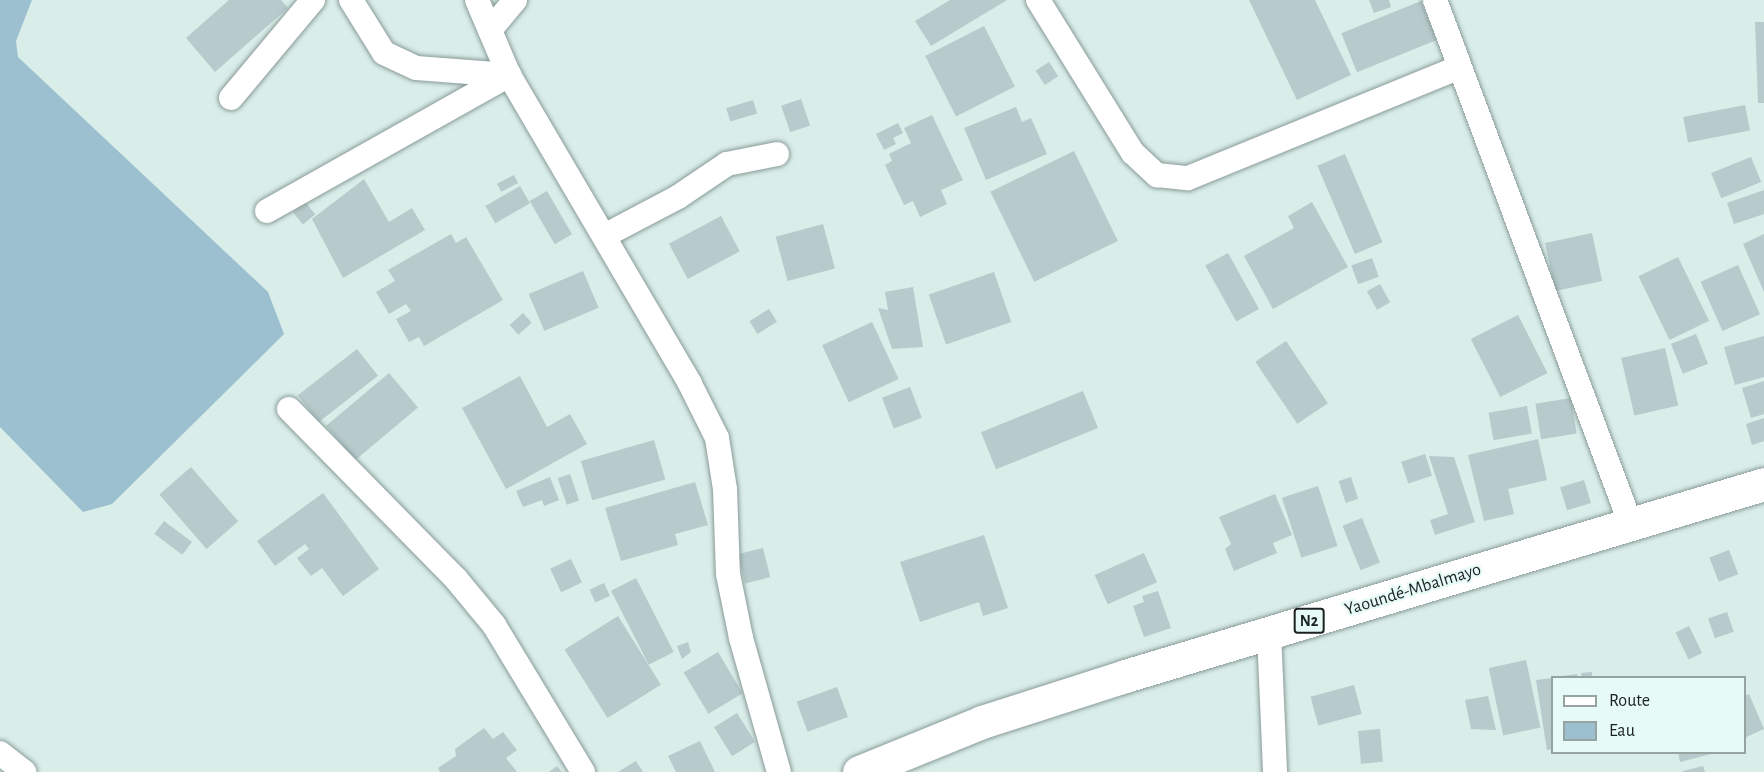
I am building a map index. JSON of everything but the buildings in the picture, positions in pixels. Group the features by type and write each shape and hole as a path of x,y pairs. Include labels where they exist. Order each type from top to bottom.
{"highway":[{"name":"Yaoundé-Mbalmayo","path":"859,772 982,722 1764,484"}],"street":[{"path":"231,98 313,0"},
{"path":"351,0 384,53 416,68 509,75"},
{"path":"477,0 509,75 604,236 717,438 724,489 728,574 741,638 779,772"},
{"path":"490,30 515,0"},
{"path":"1038,0 1133,153 1157,175 1188,178 1458,68"},
{"path":"1435,0 1458,68 1631,525"},
{"path":"267,211 509,75"},
{"path":"604,236 678,197 727,164 777,154"},
{"path":"289,409 456,579 494,625 583,772"},
{"path":"1269,633 1275,772"},
{"path":"0,753 24,772"}],"water":[{"path":"0,0 32,0 16,41 18,57 268,292 284,334 112,504 83,512 0,427"}]}
